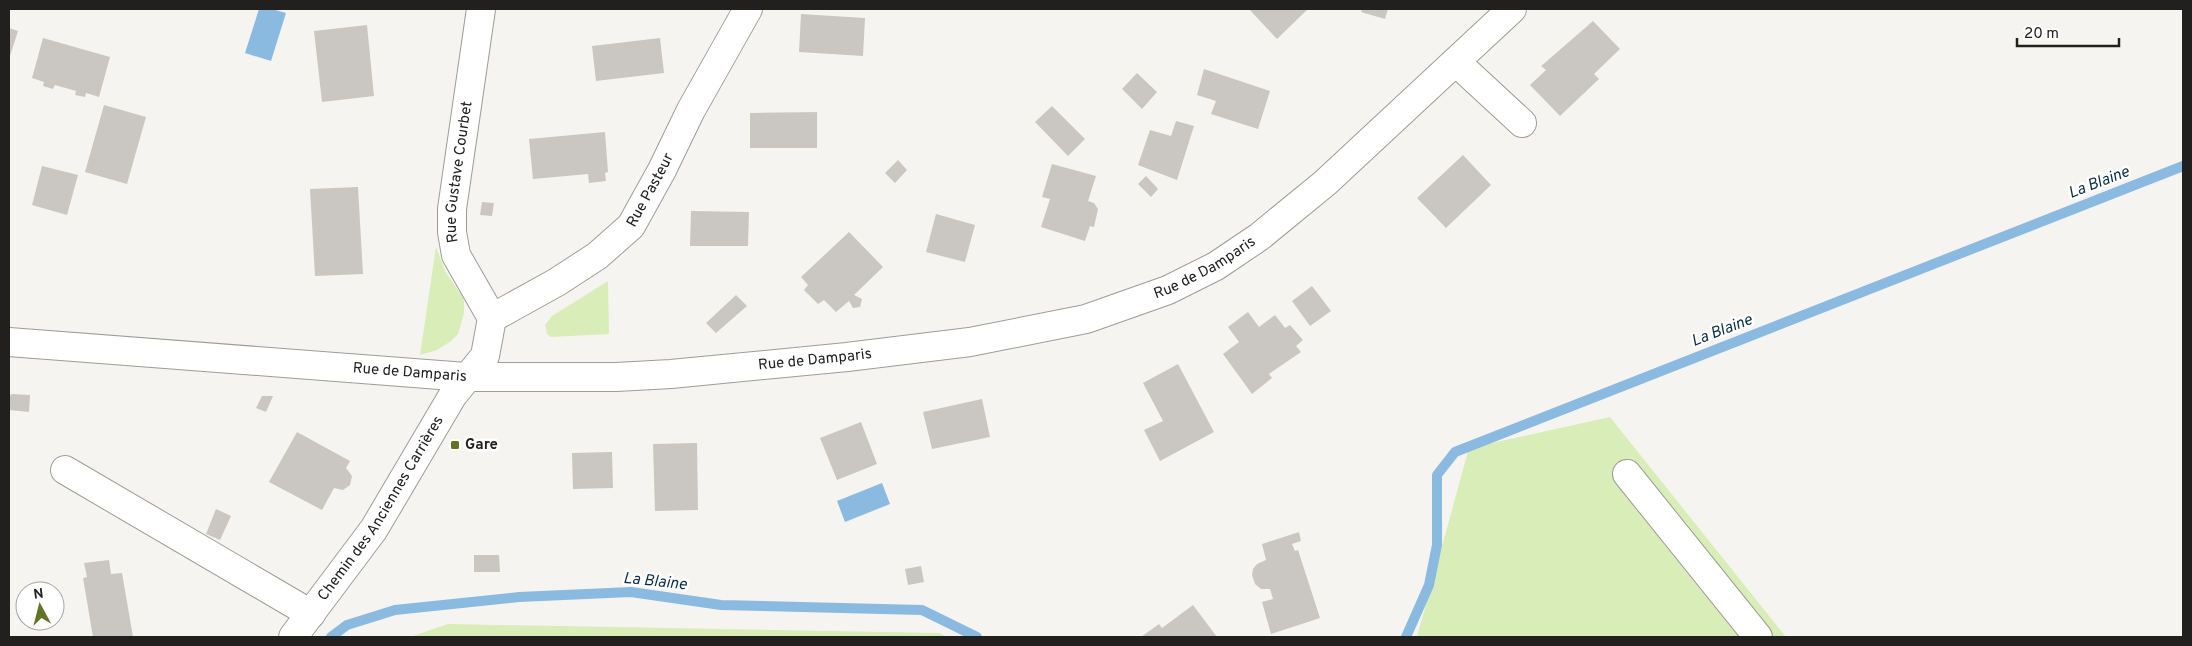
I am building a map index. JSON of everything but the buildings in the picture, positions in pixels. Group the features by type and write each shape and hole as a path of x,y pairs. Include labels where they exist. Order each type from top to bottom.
{"street":[{"name":"Rue Gustave Courbet","path":"481,9 452,209 452,232 456,255 492,318"},
{"name":"Rue Pasteur","path":"492,318 557,282 597,256 631,226 662,170 691,110 748,9"},
{"name":"Rue de Damparis","path":"9,342 466,377 662,374 848,357 970,342 1086,319 1126,307 1168,290 1216,266 1259,237 1325,183 1512,9"},
{"path":"1456,62 1522,123"},
{"path":"466,377 485,356 492,318"},
{"name":"Chemin des Anciennes Carrières","path":"293,637 374,529 453,395 466,377"},
{"path":"65,470 311,614"},
{"path":"1627,474 1758,637"}],"green space":[{"path":"436,247 445,271 464,299 464,313 458,334 451,341 437,350 420,355"},
{"path":"608,281 609,334 551,337 547,334 545,325 552,316"},
{"path":"1610,417 1786,637 1417,637 1469,448"},
{"path":"448,624 939,633 948,637 410,637"}],"water":[{"path":"259,9 272,9 286,13 271,61 245,53"},
{"path":"882,483 890,504 845,522 837,501"}],"waterway":[{"name":"La Blaine","path":"1406,637 1429,585 1437,545 1437,475 1455,452 2183,166"},
{"name":"La Blaine","path":"331,637 347,625 395,610 519,597 631,592 721,605 922,610 977,637"}],"place":[{"name":"Gare","path":"455,445"}]}
